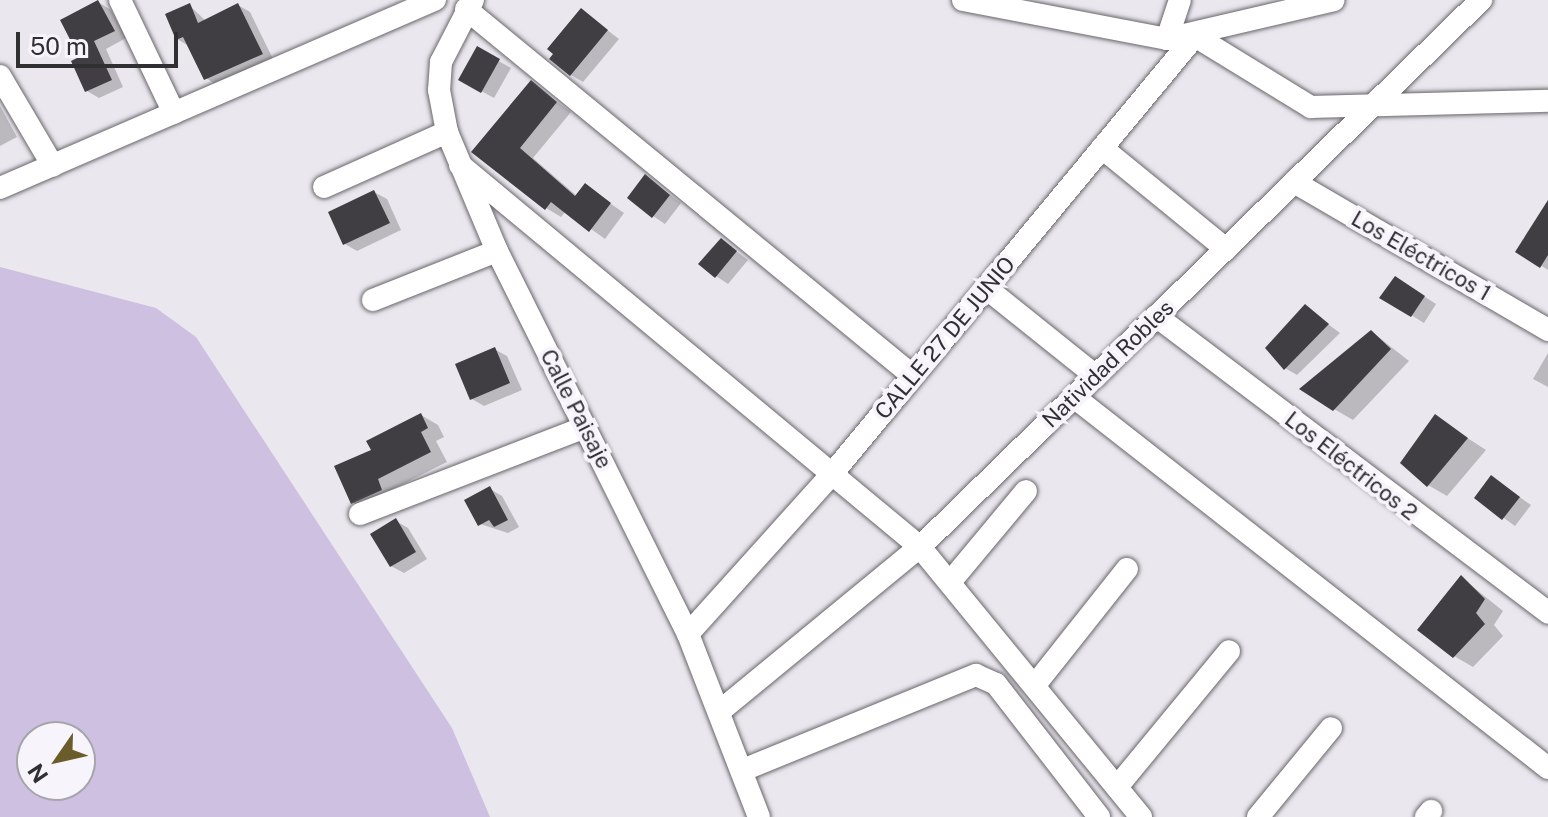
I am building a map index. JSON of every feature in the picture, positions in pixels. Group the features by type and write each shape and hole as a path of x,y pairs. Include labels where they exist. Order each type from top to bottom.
{"street":[{"path":"120,0 174,113"},
{"path":"0,188 435,0"},
{"path":"963,0 1012,6 1167,39 1195,36 1334,0"},
{"path":"1167,39 1180,0"},
{"name":"Natividad Robles","path":"720,711 920,547 1481,0"},
{"path":"469,4 913,376"},
{"name":"Calle Paisaje","path":"469,4 441,62 439,90 447,132 497,251 688,634 759,817"},
{"path":"1195,36 1311,107 1548,101"},
{"name":"CALLE 27 DE JUNIO","path":"688,634 832,474 1195,36"},
{"path":"0,76 53,166"},
{"path":"324,187 447,132"},
{"path":"1102,148 1226,249"},
{"path":"460,165 920,547 951,581 1141,817"},
{"name":"Los Eléctricos 1","path":"1294,182 1548,330"},
{"path":"373,300 497,251"},
{"path":"986,288 1096,376"},
{"name":"Los Eléctricos 2","path":"1156,316 1548,613"},
{"path":"1074,397 1548,768"},
{"path":"360,514 585,427"},
{"path":"951,581 1026,491"},
{"path":"1035,685 1127,569"},
{"path":"1117,787 1229,651"},
{"path":"743,770 976,675 996,684 1099,817"},
{"path":"1258,817 1331,728"}],"shaded area":[{"path":"0,267 156,308 196,337 452,728 490,817 0,817"}],"building":[{"path":"98,0 115,31 94,41 112,80 85,92 71,61 79,57 60,20"},
{"path":"190,3 198,23 238,3 263,54 204,80 183,37 176,40 165,14"},
{"path":"581,8 608,30 570,76 549,59 553,54 547,49"},
{"path":"477,46 500,59 481,93 458,80"},
{"path":"531,80 557,102 520,148 575,196 585,183 611,203 589,232 551,202 545,210 471,152"},
{"path":"645,174 670,195 652,218 627,198"},
{"path":"374,190 390,223 343,245 328,212"},
{"path":"1548,200 1548,255 1540,268 1515,252"},
{"path":"721,238 737,251 715,278 698,264"},
{"path":"1395,276 1425,296 1411,317 1379,298"},
{"path":"1305,304 1329,324 1284,370 1265,348"},
{"path":"1371,330 1391,349 1333,411 1299,389"},
{"path":"495,347 510,383 470,400 455,364"},
{"path":"421,413 428,428 421,432 431,452 378,479 382,490 351,504 334,466 371,450 366,441"},
{"path":"1435,414 1468,438 1427,487 1400,463"},
{"path":"1491,475 1520,497 1502,520 1474,498"},
{"path":"490,486 508,520 494,527 489,520 478,526 464,500"},
{"path":"396,518 416,552 390,567 370,534"},
{"path":"1461,575 1485,599 1476,613 1485,624 1453,658 1417,630"}]}
